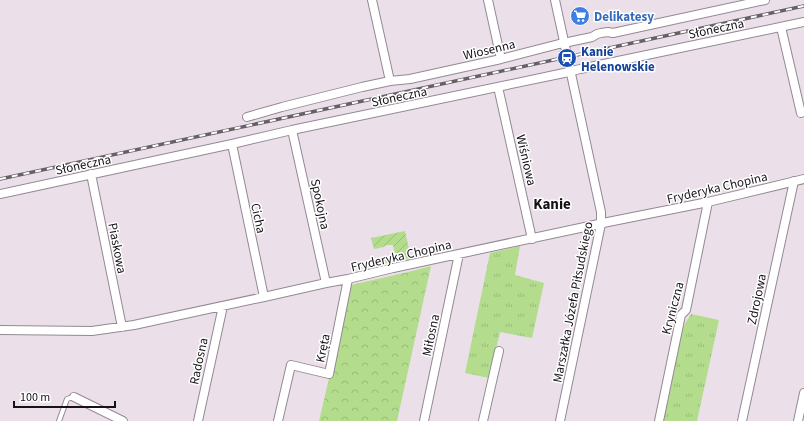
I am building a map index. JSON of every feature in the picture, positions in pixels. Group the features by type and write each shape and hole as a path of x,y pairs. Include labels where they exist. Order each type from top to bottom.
{"street":[{"path":"372,0 390,81"},
{"path":"488,0 501,59"},
{"name":"Marszałka Józefa Piłsudskiego","path":"555,0 601,212 601,224 560,421"},
{"name":"Wiosenna","path":"247,117 362,87 390,81 410,79 592,37 597,39 604,38 613,33 765,0"},
{"name":"Słoneczna","path":"0,194 292,130 804,22"},
{"path":"781,27 801,113"},
{"name":"Wiśniowa","path":"498,87 532,239"},
{"name":"Spokojna","path":"292,130 326,283"},
{"name":"Cicha","path":"232,144 264,297"},
{"name":"Piaskowa","path":"91,174 122,327"},
{"name":"Fryderyka Chopina","path":"0,330 92,331 134,325 708,202 804,179"},
{"name":"Zdrojowa","path":"742,421 794,182"},
{"name":"Kryniczna","path":"659,421 681,315 686,310 708,202"},
{"name":"Miłosna","path":"424,421 460,254"},
{"name":"Kręta","path":"278,421 291,365 329,374 348,279"},
{"name":"Radosna","path":"198,421 223,306"},
{"path":"483,421 499,351"},
{"path":"798,421 804,393"},
{"path":"74,397 123,421"}],"lane":[{"path":"59,421 67,399 74,397"}],"green space":[{"path":"405,231 411,258 378,265 377,263 381,261 381,258 393,257 392,255 395,254 393,245 386,245 374,249 371,238"},
{"path":"520,246 515,275 544,283 532,338 500,332 489,378 465,373 490,253"},
{"path":"431,266 397,421 319,421 351,285"},
{"path":"691,314 719,320 697,421 662,421 680,334"}],"railway":[{"path":"0,179 804,6"}],"place":[{"name":"Delikatesy","path":"580,16"},
{"name":"Kanie Helenowskie","path":"567,58"}],"district":[{"name":"Kanie","path":"552,204"}]}
